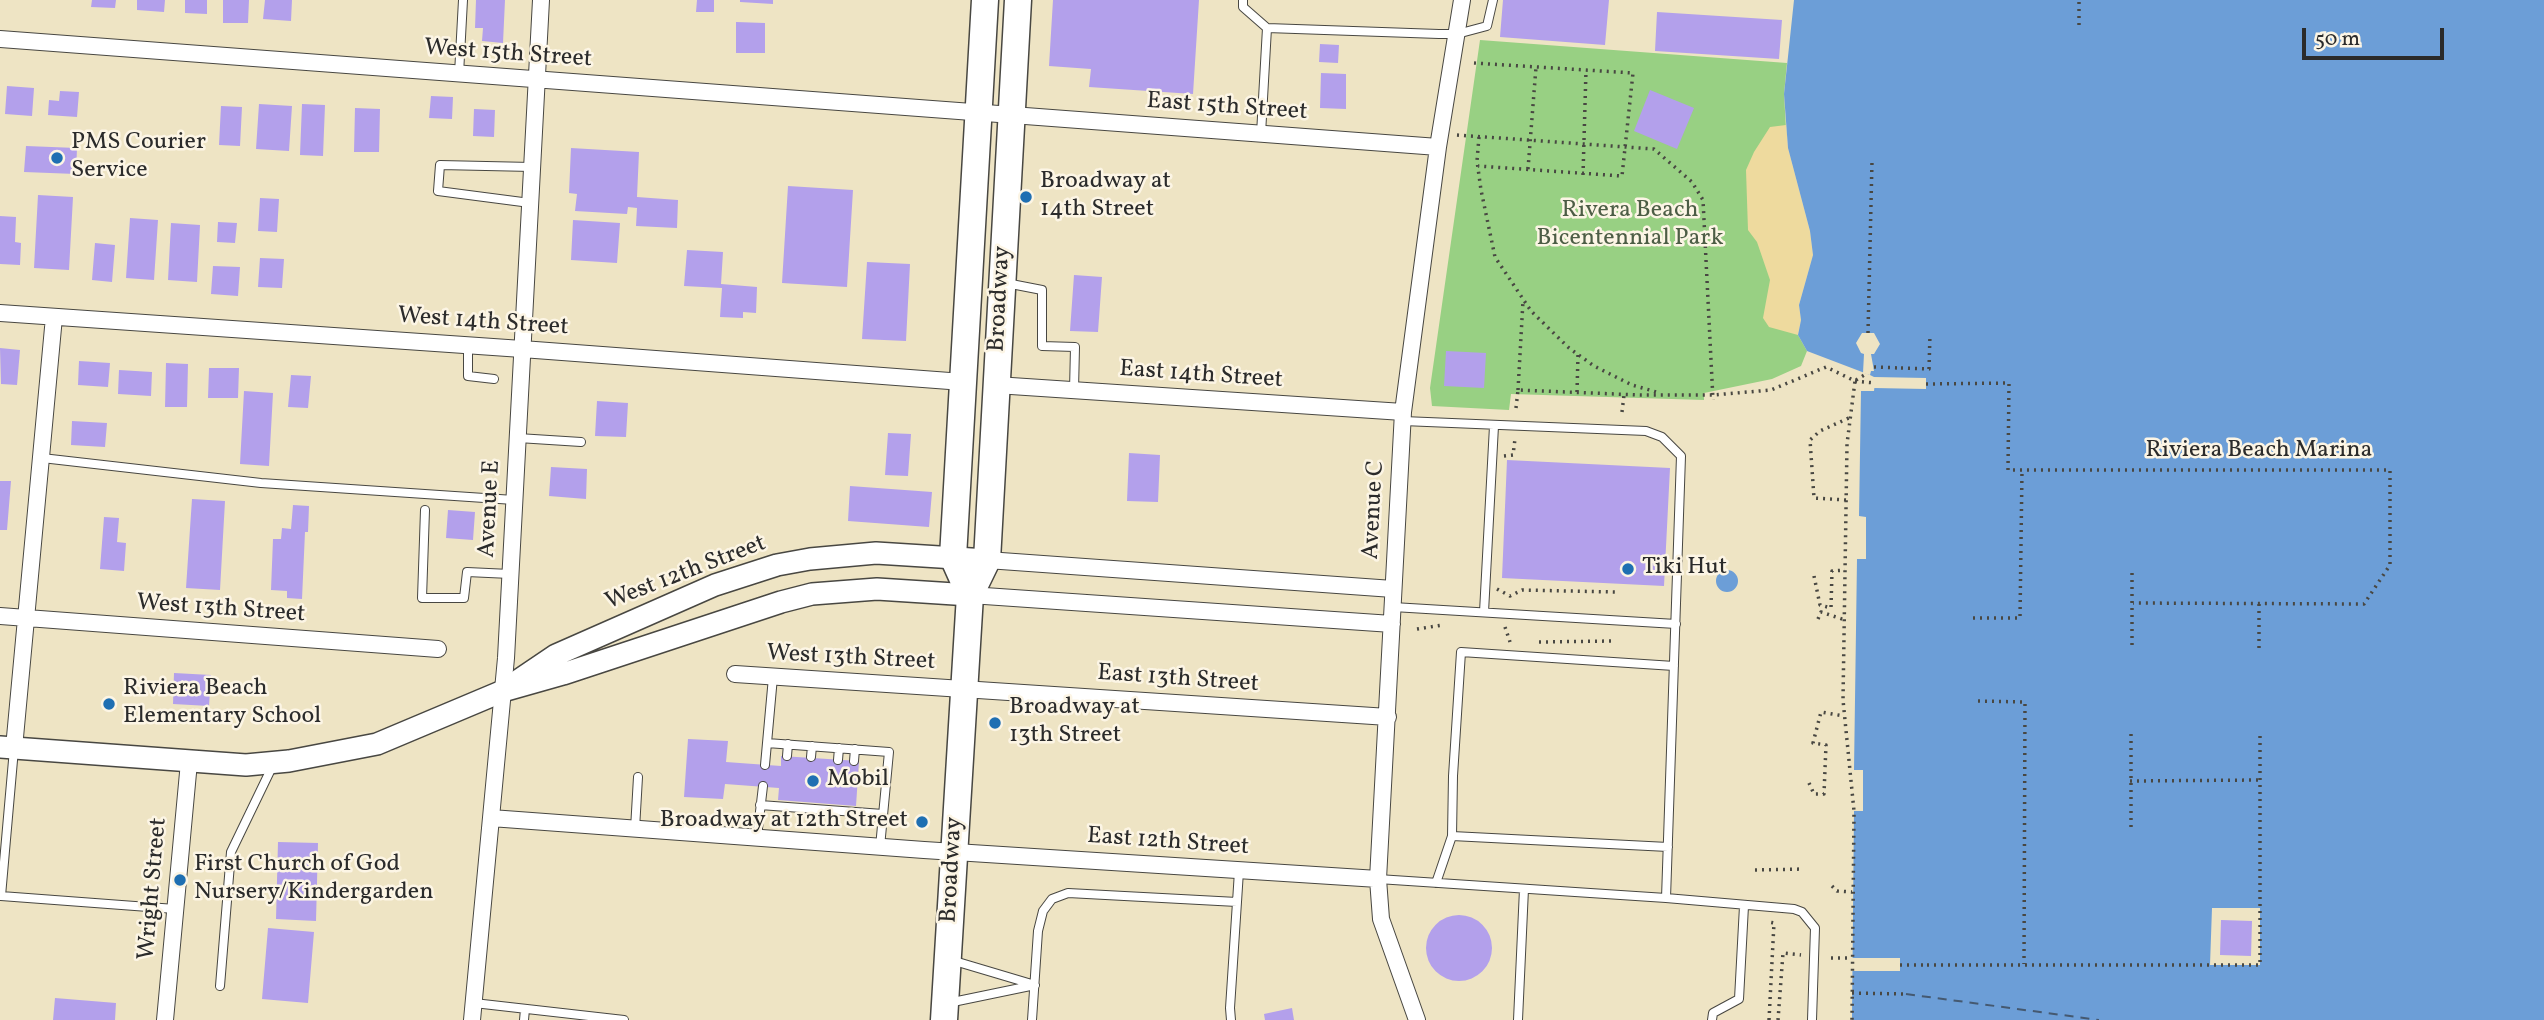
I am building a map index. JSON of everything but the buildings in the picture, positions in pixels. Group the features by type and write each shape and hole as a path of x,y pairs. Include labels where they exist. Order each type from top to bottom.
{"main road":[{"name":"Broadway","path":"970,595 953,557 985,0"},
{"name":"Broadway","path":"945,1012 970,595 987,559 1018,0"}],"street":[{"name":"Avenue E","path":"472,1020 503,691 541,0"},
{"name":"Avenue C","path":"1417,1020 1381,919 1378,880 1403,417 1438,147 1462,0"},
{"name":"West 15th Street","path":"0,39 1012,116"},
{"name":"East 15th Street","path":"1012,116 1438,147"},
{"name":"West 14th Street","path":"0,313 963,382"},
{"path":"7,748 27,618 54,317"},
{"name":"East 14th Street","path":"996,385 1403,417"},
{"name":"West 12th Street","path":"503,691 556,655 715,585 777,565 876,553 987,559"},
{"path":"987,559 1394,589"},
{"name":"West 12th Street","path":"7,748 246,765 339,753 377,744 503,691 812,594 877,589 970,595"},
{"path":"970,595 1392,624"},
{"name":"West 13th Street","path":"0,616 438,649"},
{"name":"West 13th Street","path":"735,674 964,688"},
{"name":"East 13th Street","path":"964,688 1388,717"},
{"name":"Wright Street","path":"165,1020 189,762"},
{"path":"491,818 954,852"},
{"name":"East 12th Street","path":"954,852 1378,880"}],"lane":[{"path":"459,74 464,0"},
{"path":"1243,0 1243,7 1267,28 1457,34 1487,26 1493,0"},
{"path":"1261,134 1267,28"},
{"path":"530,203 438,191 440,165 532,167"},
{"path":"1002,283 1042,290 1042,345 1075,347 1074,390"},
{"path":"468,345 468,376 494,379"},
{"path":"1403,417 1494,426 1646,431 1662,437 1681,456 1666,898"},
{"path":"1484,612 1494,426"},
{"path":"518,438 581,442"},
{"path":"42,458 261,483 514,500"},
{"path":"425,510 422,598 464,598 467,572 510,574"},
{"path":"1393,607 1676,624"},
{"path":"1436,883 1452,835 1461,652 1674,666"},
{"path":"765,765 773,677"},
{"path":"767,743 889,752 880,847"},
{"path":"787,756 788,744"},
{"path":"811,758 812,746"},
{"path":"7,748 1,896 176,909"},
{"path":"838,760 839,748"},
{"path":"854,761 855,749"},
{"path":"220,986 231,852 274,762"},
{"path":"635,829 638,777"},
{"path":"757,838 763,786"},
{"path":"760,805 806,805 883,814"},
{"path":"1452,835 1668,847"},
{"path":"1231,1020 1239,871"},
{"path":"1378,880 1794,909 1809,919 1815,928 1812,1020"},
{"path":"1518,1020 1524,889"},
{"path":"1032,1020 1038,931 1043,911 1052,899 1068,893 1237,902"},
{"path":"1712,1020 1713,1013 1739,999 1744,906"},
{"path":"948,959 1035,985"},
{"path":"945,1012 1035,985"},
{"path":"474,1003 624,1020"},
{"path":"524,1020 525,1009"}],"path":[{"path":"2079,25 2080,0"},
{"path":"1474,63 1633,73 1622,176 1478,166"},
{"path":"1528,169 1536,67"},
{"path":"1583,175 1586,70"},
{"path":"1457,135 1654,149 1692,182 1703,200 1713,398"},
{"path":"1479,137 1478,166 1495,257 1531,311 1578,355 1594,366 1632,385 1665,395"},
{"path":"1868,333 1872,161"},
{"path":"1516,408 1523,299"},
{"path":"1874,367 1929,369 1930,334"},
{"path":"1577,392 1578,355"},
{"path":"1518,390 1713,398 1771,390 1826,367 1855,381 1875,383"},
{"path":"1900,368 1922,368"},
{"path":"1855,381 1866,374"},
{"path":"1852,1020 1854,811 1844,716 1847,444 1855,381"},
{"path":"1926,384 2009,383 2008,470 2022,470 2020,618 1973,618"},
{"path":"1622,412 1624,395"},
{"path":"1846,500 1814,498 1809,471 1810,440 1820,431 1851,416"},
{"path":"1503,457 1513,455 1515,439 1522,437"},
{"name":"Riviera Beach Marina","path":"2022,470 2390,470 2390,565 2364,604 2133,603"},
{"path":"2132,568 2132,645"},
{"path":"1814,576 1820,605 1831,608 1832,571 1846,570"},
{"path":"1493,587 1510,596 1522,590 1615,592"},
{"path":"2259,604 2259,652"},
{"path":"1818,619 1821,612 1845,620"},
{"path":"1504,624 1511,643"},
{"path":"1536,642 1612,641"},
{"path":"1978,701 2025,702 2024,965"},
{"path":"1809,783 1814,794 1824,793 1826,746 1813,743 1821,712 1844,716"},
{"path":"1900,965 2260,965 2260,733"},
{"path":"2130,827 2131,734"},
{"path":"2130,781 2260,780"},
{"path":"1755,870 1804,869"},
{"path":"1832,886 1837,891 1852,892"},
{"path":"1765,922 1774,923 1769,1020"},
{"path":"1778,1020 1783,953 1801,955"},
{"path":"1830,957 1851,958"},
{"path":"1927,965 1960,965"},
{"path":"1851,993 1906,994"}],"green space":[{"name":"Rivera Beach Bicentennial Park","path":"1480,40 1787,63 1784,94 1798,335 1807,351 1801,366 1772,379 1704,393 1704,400 1511,394 1509,410 1432,406 1430,388"}],"sand":[{"path":"1786,125 1788,148 1810,231 1813,255 1799,305 1801,320 1798,335 1769,327 1763,318 1770,280 1757,242 1748,230 1746,170 1770,127"}],"water":[{"path":"1794,0 2544,0 2544,1020 1852,1020 1854,811 1863,811 1863,770 1854,770 1857,559 1866,559 1866,517 1859,516 1861,391 1874,391 1875,383 1874,377 1870,375 1807,351 1798,335 1801,320 1799,305 1813,255 1810,231 1788,148 1784,94"},
{"path":"1727,570 1735,573 1738,581 1735,589 1727,592 1719,589 1716,581 1719,573"}],"pier":[{"path":"1862,333 1874,333 1880,344 1874,354 1871,354 1874,371 1871,371 1870,375 1863,373 1864,354 1856,343"},
{"path":"1874,377 1926,378 1926,389 1874,388"},
{"path":"2212,908 2260,908 2260,965 2210,965"},
{"path":"1851,958 1900,958 1900,971 1851,971"}],"ferry route":[{"path":"1906,994 2099,1020"}],"place":[{"name":"PMS Courier Service","path":"57,158"},
{"name":"Broadway at 14th Street","path":"1026,197"},
{"name":"Tiki Hut","path":"1628,569"},
{"name":"Riviera Beach Elementary School","path":"109,704"},
{"name":"Broadway at 13th Street","path":"995,723"},
{"name":"Mobil","path":"813,781"},
{"name":"Broadway at 12th Street","path":"922,822"},
{"name":"First Church of God Nursery/Kindergarden","path":"180,880"}]}
